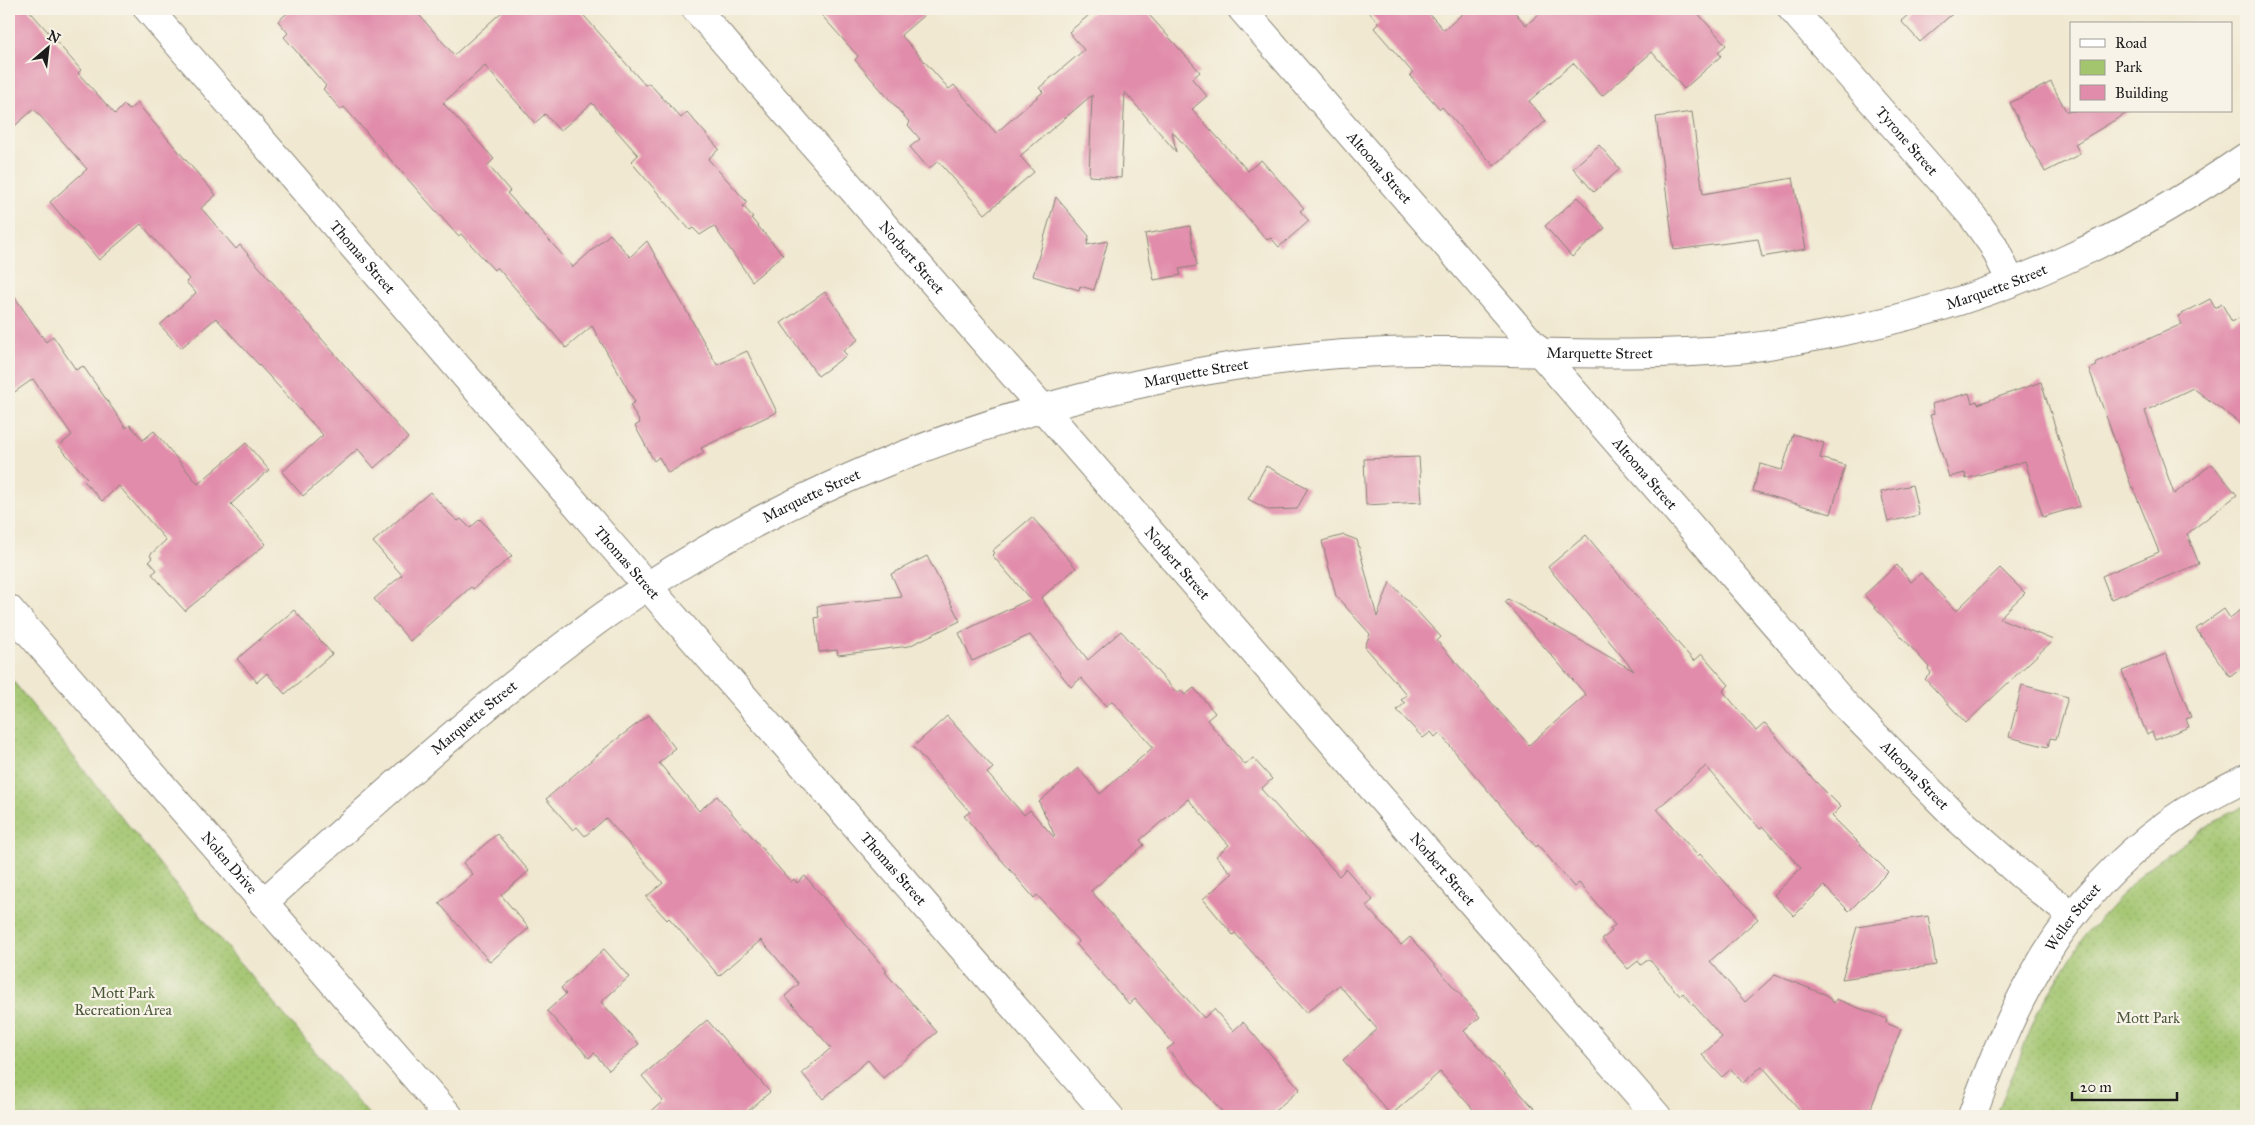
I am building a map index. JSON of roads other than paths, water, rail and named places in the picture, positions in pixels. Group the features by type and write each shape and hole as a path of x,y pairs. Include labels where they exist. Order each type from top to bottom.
{"street":[{"name":"Thomas Street","path":"148,9 1109,1116"},
{"name":"Norbert Street","path":"696,9 1657,1116"},
{"name":"Altoona Street","path":"1242,9 1848,708 1957,818 2032,884 2072,916"},
{"name":"Tyrone Street","path":"1792,9 1973,217 1993,245 2011,282"},
{"name":"Marquette Street","path":"263,903 489,706 565,645 648,587 728,539 831,486 915,451 1126,386 1299,357 1442,351 1540,353 1707,351 1771,345 1891,321 1945,305 2065,261 2174,203 2246,157"},
{"name":"Nolen Drive","path":"9,609 449,1116"},
{"name":"Weller Street","path":"1972,1116 2000,1042 2029,981 2044,955 2072,916 2098,885 2168,823 2205,799 2246,778"}],"park label":[{"name":"Mott Park Recreation Area","path":"123,1002"},
{"name":"Mott Park","path":"2148,1018"}]}
